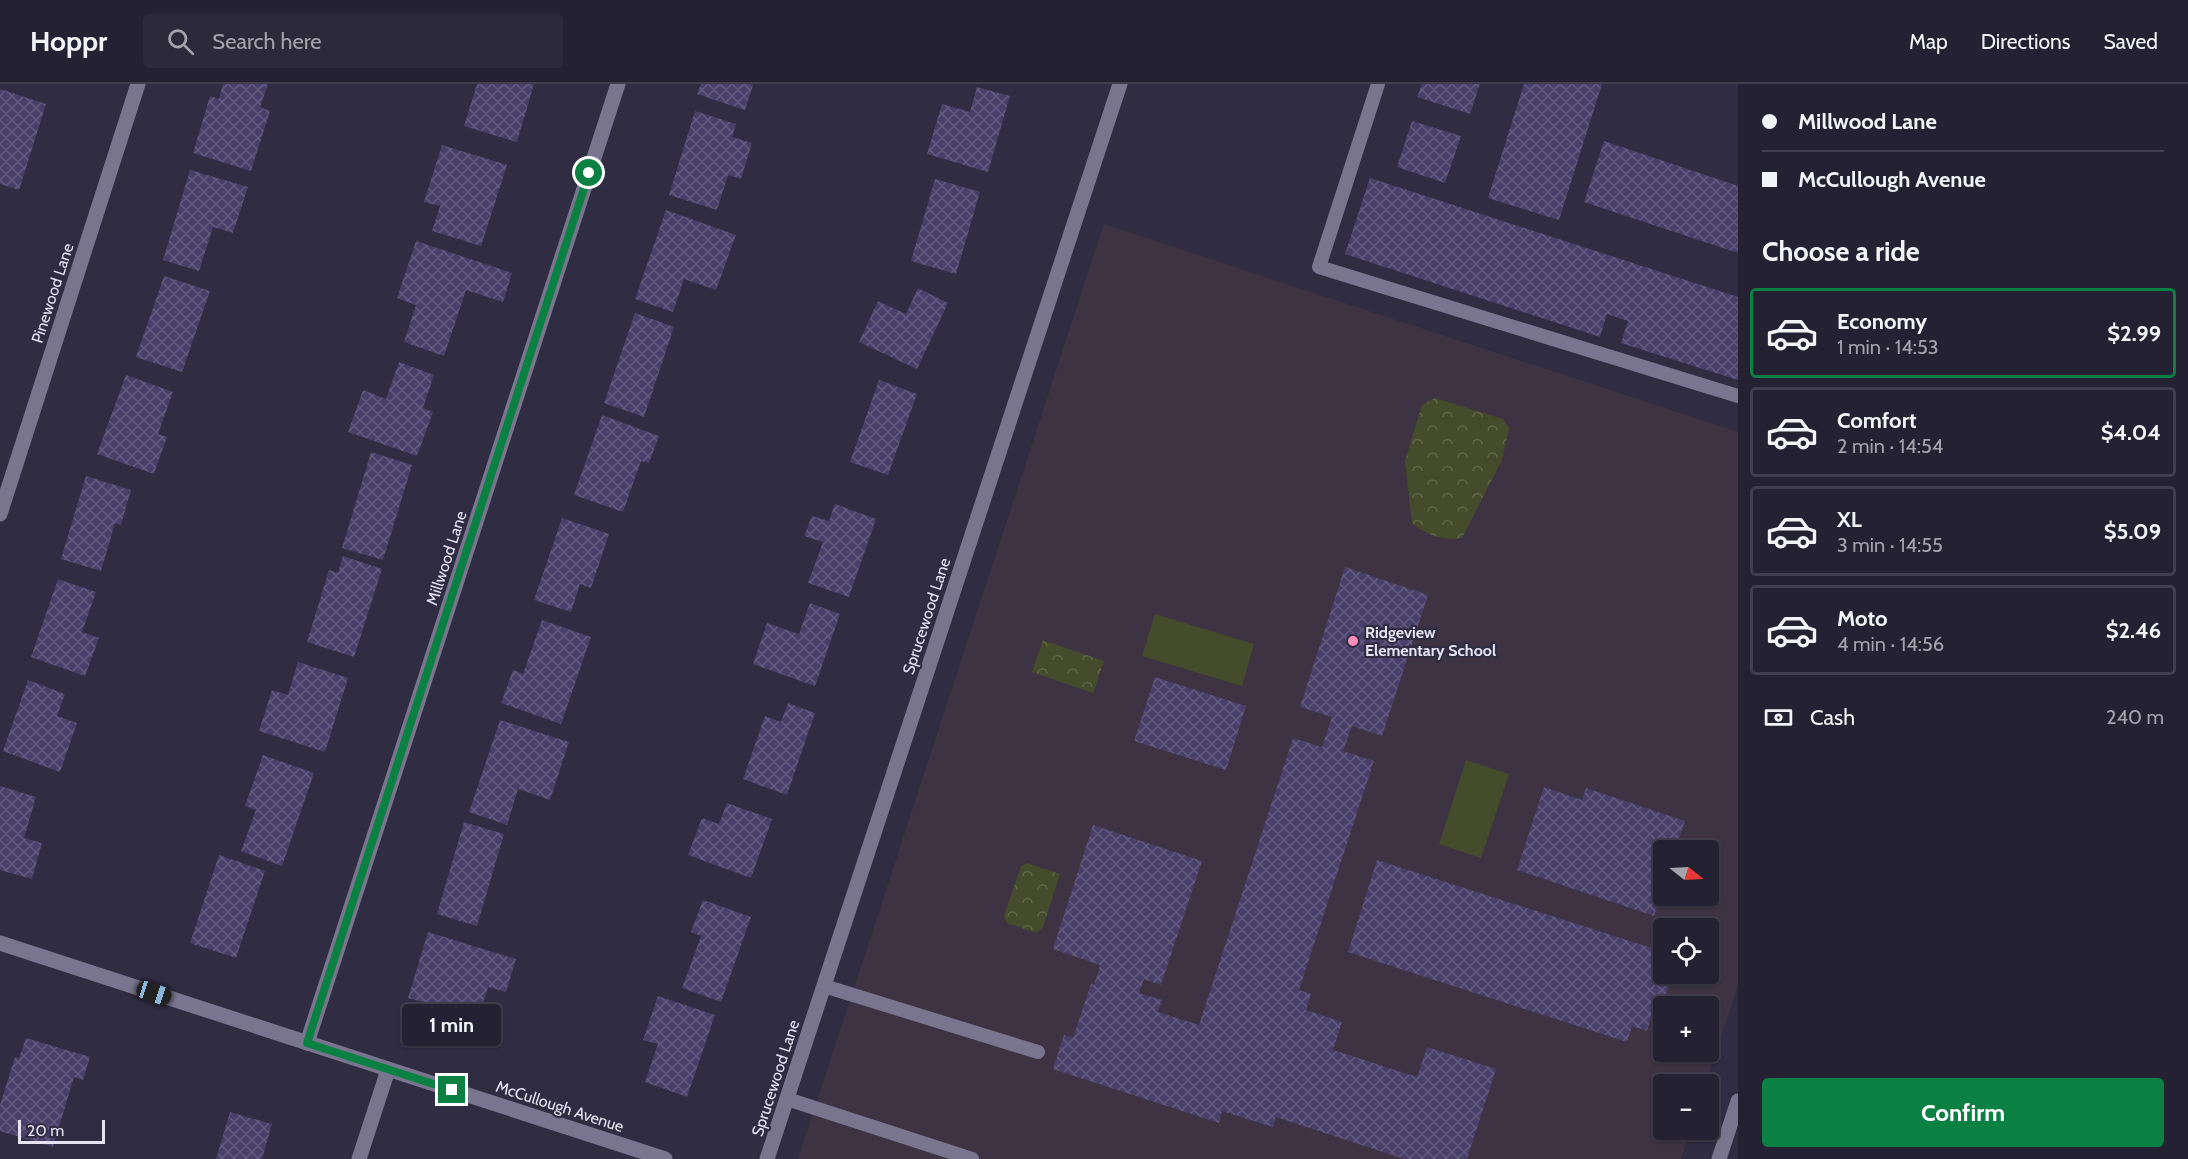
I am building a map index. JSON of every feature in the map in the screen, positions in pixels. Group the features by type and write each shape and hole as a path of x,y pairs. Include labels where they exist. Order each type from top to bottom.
{"street":[{"name":"Pinewood Lane","path":"0,514 138,84"},
{"name":"Millwood Lane","path":"307,1043 618,84"},
{"name":"Sprucewood Lane","path":"767,1159 1120,84"},
{"name":"McCullough Avenue","path":"0,943 664,1159"},
{"path":"359,1159 388,1070"},
{"path":"1719,1159 1738,1101"}],"lane":[{"path":"1378,84 1319,267 1738,396"},
{"path":"824,986 1038,1052"},
{"path":"786,1099 972,1159"}],"shaded area":[{"name":"Ridgeview Elementary School","path":"1104,224 1738,432 1738,985 1719,1042 1719,996 1653,996 1653,1062 1712,1062 1708,1074 1653,1074 1653,1140 1688,1140 1681,1159 798,1159"}],"green space":[{"path":"1435,398 1503,419 1509,428 1502,460 1462,538 1449,539 1435,536 1412,523 1405,461 1422,405"},
{"path":"1155,614 1254,644 1242,686 1142,656"},
{"path":"1043,640 1104,661 1093,693 1032,672"},
{"path":"1466,760 1509,774 1481,858 1439,844"},
{"path":"1027,863 1060,874 1043,927 1036,933 1007,923 1004,916 1021,866"}],"building":[{"path":"223,84 268,84 260,107 270,111 251,171 193,153 210,96 219,99"},
{"path":"477,84 534,84 517,142 464,126"},
{"path":"701,84 753,85 745,110 697,94"},
{"path":"1422,84 1480,84 1470,114 1417,97"},
{"path":"1524,84 1602,84 1559,220 1488,198"},
{"path":"977,87 1010,96 988,172 927,154 942,104 970,112"},
{"path":"0,89 46,104 19,190 0,184"},
{"path":"695,111 736,124 732,137 752,143 741,179 728,175 717,210 669,195"},
{"path":"1412,121 1461,136 1445,183 1397,167"},
{"path":"1604,141 1738,186 1738,253 1584,202"},
{"path":"442,145 507,165 481,246 432,231 440,206 424,202"},
{"path":"190,170 248,187 233,233 213,227 199,271 163,260"},
{"path":"1370,178 1738,297 1738,380 1621,343 1628,321 1607,314 1600,337 1345,254"},
{"path":"935,179 980,192 956,274 911,261"},
{"path":"666,210 736,235 716,290 684,279 673,312 635,299"},
{"path":"416,241 512,273 503,302 466,290 444,356 404,342 416,305 397,298"},
{"path":"164,276 210,291 182,372 136,357"},
{"path":"918,288 948,303 917,369 859,342 878,301 906,314"},
{"path":"635,313 674,327 644,417 604,403"},
{"path":"399,362 434,375 423,408 433,412 417,456 348,432 363,390 386,399"},
{"path":"126,375 173,392 158,434 167,437 154,474 97,454"},
{"path":"879,380 917,394 888,475 850,462"},
{"path":"602,415 659,436 649,463 641,461 623,512 574,495"},
{"path":"371,452 412,465 383,560 342,548"},
{"path":"86,476 131,490 121,525 115,523 101,571 61,559"},
{"path":"835,504 876,519 849,597 808,583 823,542 804,536 812,516 829,521"},
{"path":"562,518 609,534 591,588 580,584 571,612 534,600"},
{"path":"343,556 382,569 354,657 307,642 329,570 338,573"},
{"path":"1345,567 1428,595 1382,736 1352,726 1343,751 1374,761 1299,990 1311,994 1306,1010 1342,1022 1333,1050 1417,1077 1427,1047 1496,1069 1467,1159 1404,1159 1276,1117 1273,1127 1222,1111 1219,1123 1053,1069 1064,1035 1073,1038 1091,984 1094,985 1100,965 1053,949 1093,825 1202,861 1161,985 1144,979 1139,993 1162,1000 1158,1012 1199,1025 1293,738 1322,747 1332,717 1300,707"},
{"path":"58,579 96,592 82,632 99,638 85,676 31,657"},
{"path":"810,603 840,614 815,686 753,664 767,623 799,634"},
{"path":"542,620 591,637 561,724 501,703 513,670 523,674"},
{"path":"298,662 348,678 325,752 259,731 272,690 288,695"},
{"path":"1155,677 1246,706 1226,770 1134,741"},
{"path":"28,680 65,694 57,716 77,723 60,772 3,751"},
{"path":"788,703 815,713 787,795 743,779 765,716 781,722"},
{"path":"500,720 569,742 550,800 518,789 507,825 469,812"},
{"path":"263,755 314,773 282,866 241,851 256,810 245,806"},
{"path":"0,786 36,797 24,838 42,843 32,879 0,870"},
{"path":"1544,787 1582,800 1586,788 1685,821 1678,840 1653,840 1653,906 1657,906 1654,916 1517,870"},
{"path":"727,803 772,819 751,878 688,855 702,818 719,824"},
{"path":"464,822 504,834 477,926 437,914"},
{"path":"219,855 265,871 236,958 190,943"},
{"path":"1377,860 1653,948 1653,984 1670,984 1665,996 1653,996 1653,1011 1647,1031 1632,1026 1627,1042 1348,952"},
{"path":"703,900 751,917 721,1002 682,988 701,936 691,932"},
{"path":"428,932 516,959 506,992 488,987 479,1017 408,998"},
{"path":"658,996 715,1015 687,1097 645,1082 658,1044 643,1040"},
{"path":"26,1038 90,1057 83,1080 74,1077 53,1147 0,1131 0,1105 15,1057 19,1058"},
{"path":"230,1112 272,1124 262,1159 216,1159"}],"place":[{"name":"Ridgeview Elementary School","path":"1353,641"}],"route":[{"path":"452,1090 307,1043 589,173"}]}
